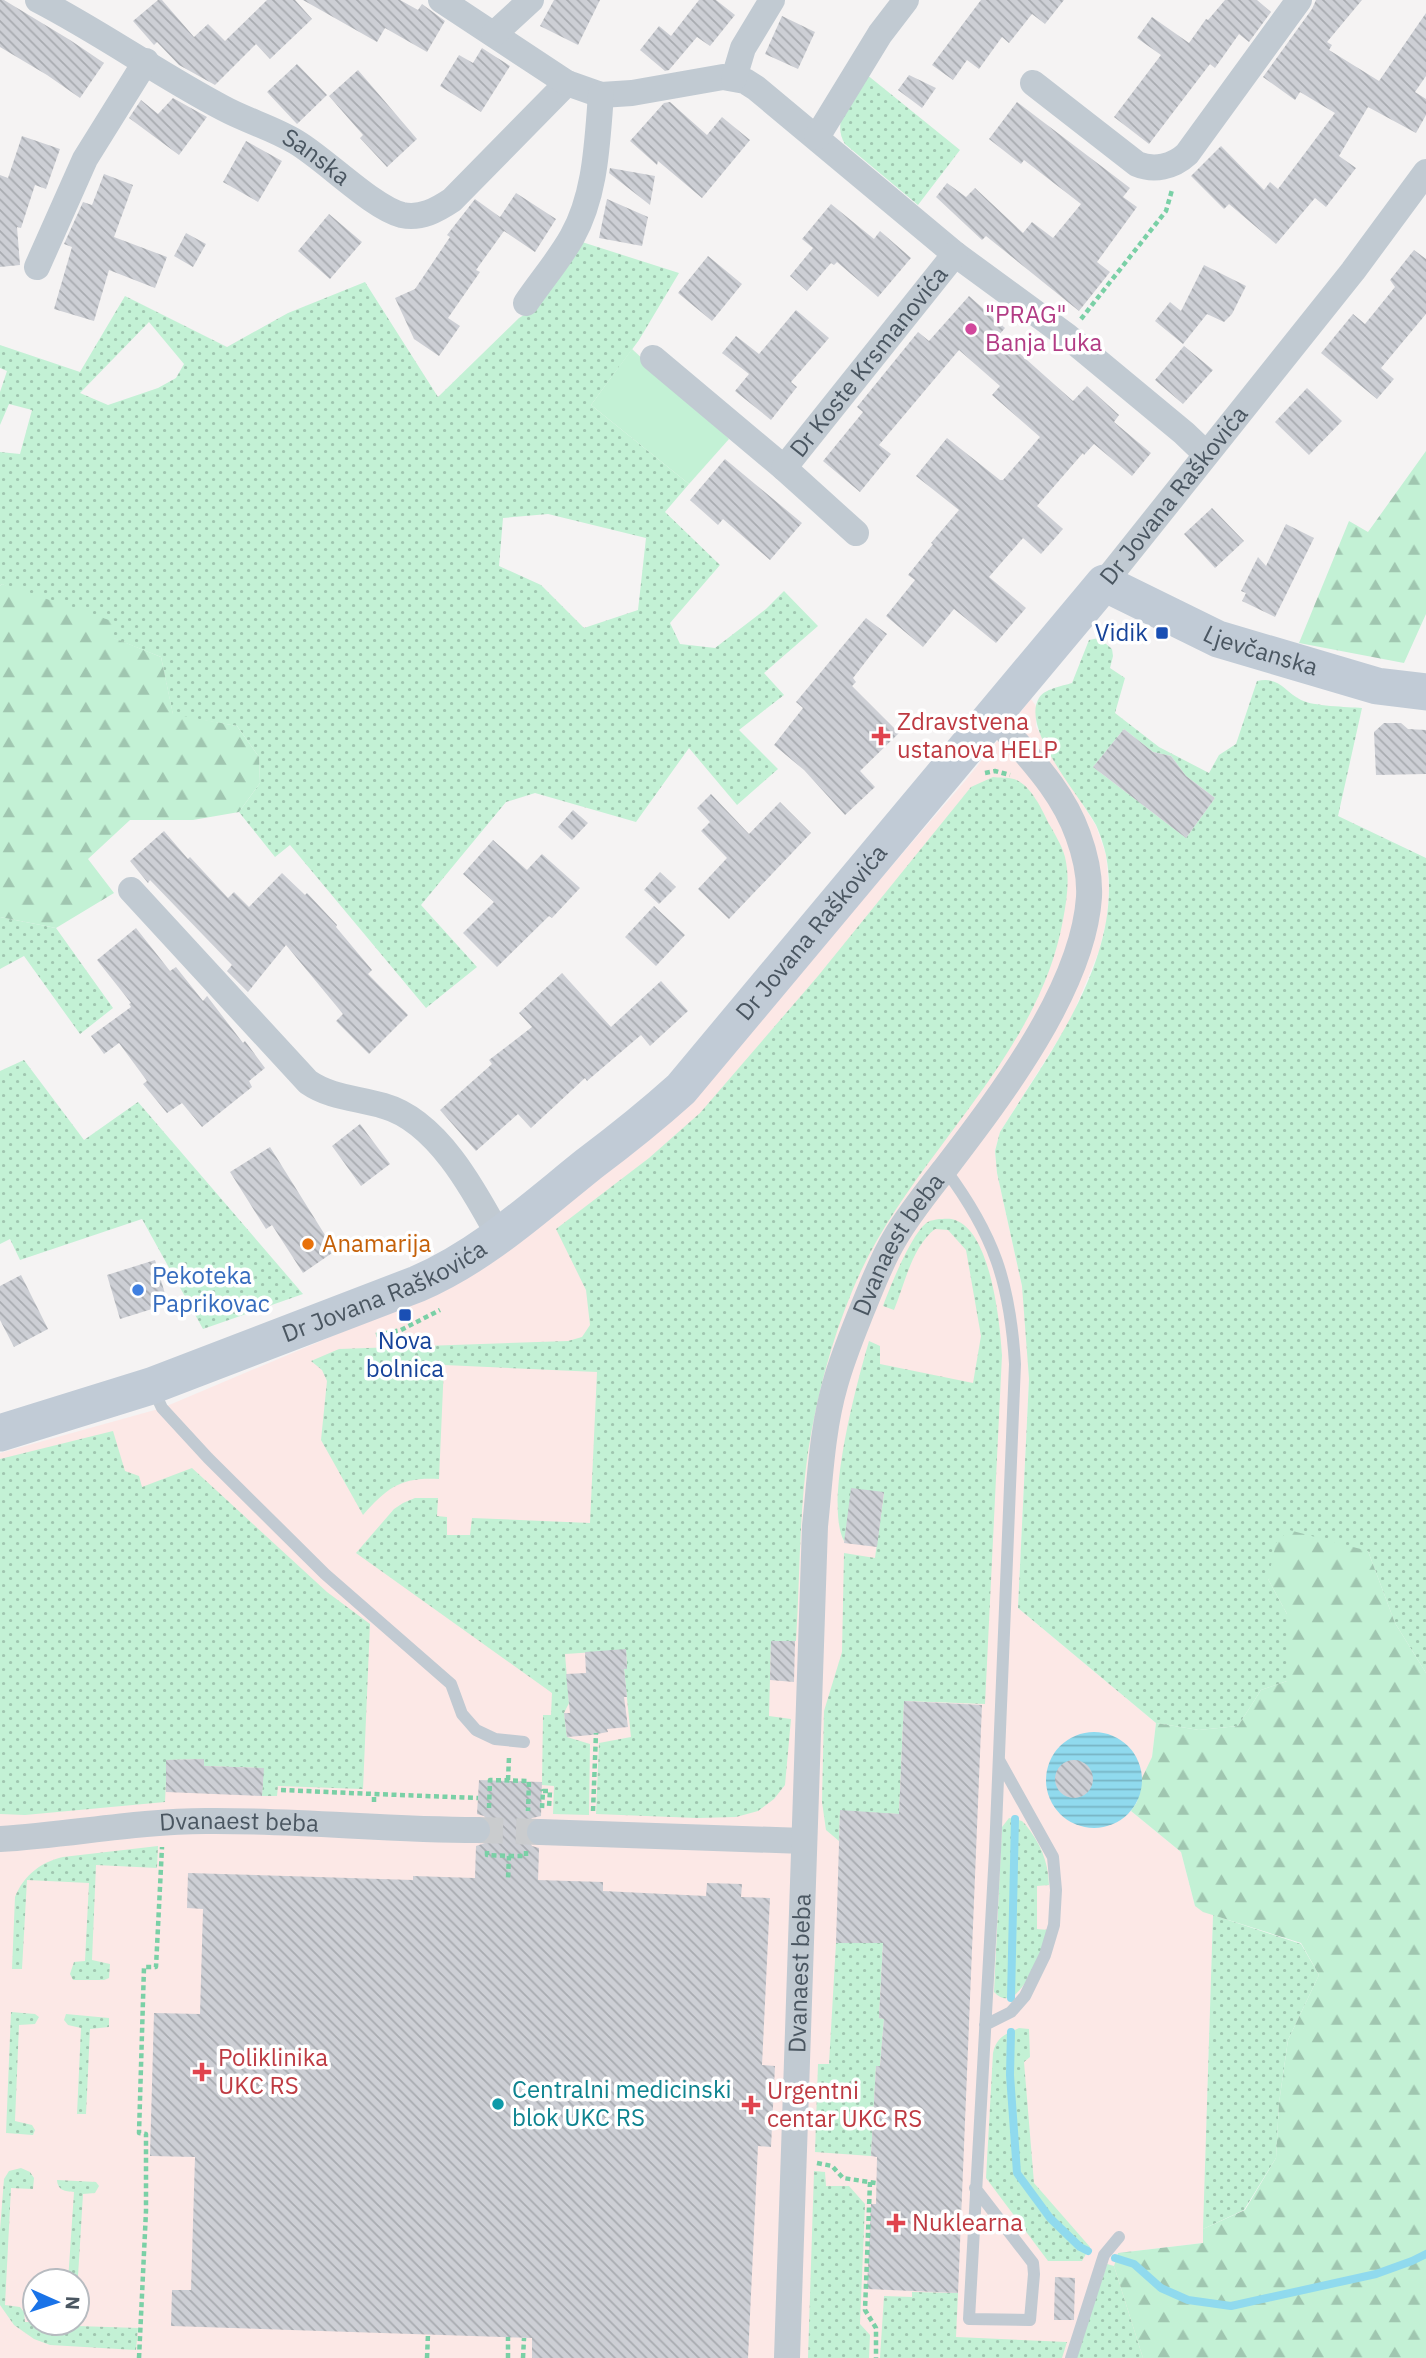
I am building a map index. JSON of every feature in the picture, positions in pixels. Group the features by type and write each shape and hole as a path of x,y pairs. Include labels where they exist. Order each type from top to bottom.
{"street":[{"name":"Sanska","path":"38,0 87,25 224,109 296,142 380,204 399,214 411,216 430,212 452,200 567,83"},
{"path":"441,0 567,83 600,95 632,93 697,80 734,78 743,48 772,0"},
{"path":"494,34 531,0"},
{"path":"817,137 880,34 906,0"},
{"path":"1033,83 1137,164 1148,168 1171,164 1187,154 1299,0"},
{"path":"37,267 85,159 146,61"},
{"name":"Dr Koste Krsmanovića","path":"734,78 756,88 955,254 1067,336 1206,454"},
{"path":"526,303 572,237 583,214 594,168 600,95"},
{"name":"Dr Jovana Raškovića","path":"0,1433 152,1386 447,1271 499,1236 639,1127 681,1089 1104,583 1353,271 1426,172"},
{"name":"Dr Koste Krsmanovića","path":"784,468 955,254"},
{"name":"Dr Koste Krsmanovića","path":"653,358 784,468 856,533"},
{"name":"Ljevčanska","path":"1104,583 1218,639 1377,686 1426,692"},
{"name":"Dvanaest beba","path":"787,2358 815,1526 820,1472 834,1387 850,1339 894,1239 1024,1059 1056,1001 1080,944 1089,898 1088,876 1078,834 1056,791 1035,762 1021,750 993,715"},
{"path":"131,890 308,1082 321,1091 385,1106 409,1116 425,1129 455,1164 499,1236"},
{"name":"Dvanaest beba","path":"0,1839 163,1822 271,1821 477,1830"},
{"path":"541,1823 804,1841"}],"lane":[{"path":"945,1169 969,1202 986,1233 1002,1275 1013,1326 1015,1364 999,1759 975,2188 969,2319 1030,2320 1033,2263 975,2188"},
{"path":"152,1386 162,1408 208,1458 325,1574 451,1684 462,1714 475,1730 495,1739 524,1742"},
{"path":"985,2025 1011,2012 1025,1996 1045,1955 1054,1926 1056,1890 1054,1857 999,1759"},
{"path":"1071,2358 1104,2255 1119,2237"}],"path":[{"path":"1067,336 1166,211 1173,188 1171,164"},
{"path":"982,774 995,771 1015,777"},
{"path":"368,1336 401,1330 448,1305"},
{"path":"593,1819 596,1733"},
{"path":"281,1790 478,1798"},
{"path":"541,1823 543,1791 550,1791 549,1808"},
{"path":"374,1794 374,1803"},
{"path":"139,2358 146,2200 146,2134 139,2133 144,1966 156,1967 163,1822"},
{"path":"809,2161 832,2166 843,2179 873,2183 864,2311 876,2328 876,2358"},
{"path":"427,2358 428,2334"},
{"path":"508,2337 508,2358"},
{"path":"523,2358 524,2338"}],"shaded area":[{"path":"1031,699 1036,706 1036,727 1096,826 1106,855 1109,888 1107,918 1099,951 1070,1021 1000,1132 995,1151 1026,1317 1029,1379 1018,1608 1156,1723 1152,1757 1131,1811 1181,1852 1195,1906 1213,1915 1203,2243 1118,2253 1115,2258 1143,2358 0,2358 0,1453 162,1408 432,1294 723,1061 965,781"}],"green space":[{"path":"866,74 960,150 918,205 845,144 841,135 840,126 845,108"},
{"path":"582,242 679,273 639,340 591,405 689,484 665,512 720,565 670,623 680,644 715,648 766,609 784,591 818,626 764,673 784,695 739,730 778,769 737,805 689,748 636,822 535,793 506,802 421,905 477,967 426,1008 290,845 275,857 239,812 260,783 259,757 237,726 173,715 161,657 113,638 2,584 0,586 0,452 20,454 32,410 9,404 0,425 0,392 7,371 0,368 0,345 80,372 125,296 227,347 288,313 365,282 438,397 519,318 539,306","holes":["149,322 184,364 176,378 158,388 108,405 80,393","548,514 646,538 638,610 584,628 541,585 499,566 503,518"]},
{"path":"632,349 729,439 689,484 591,405"},
{"path":"1426,451 1426,614 1404,663 1299,643 1349,521 1368,532"},
{"path":"2,584 112,621 114,638 161,657 173,714 237,726 259,757 260,783 239,812 193,820 130,820 88,859 114,893 56,928 0,917"},
{"path":"1099,638 1112,649 1110,668 1125,678 1115,713 1159,747 1209,773 1219,755 1236,744 1257,681 1276,682 1306,702 1362,708 1338,816 1426,858 1426,1673 1395,1623 1368,1551 1268,1579 1287,1614 1287,1681 1261,1690 1238,1726 1199,1730 1156,1723 1018,1608 1029,1379 1022,1286 997,1173 995,1151 1000,1132 1061,1036 1079,1001 1094,966 1104,930 1109,893 1103,844 1096,825 1045,744 1035,711 1041,695 1072,683 1089,640","holes":["1124,729 1153,752 1171,756 1186,776 1215,798 1186,838 1093,767"]},
{"path":"993,777 1014,779 1030,791 1060,844 1067,873 1063,920 1049,972 1027,1020 999,1065 876,1241 853,1289 831,1349 816,1410 805,1475 796,1641 771,1641 769,1716 791,1719 785,1785 774,1799 758,1811 736,1817 596,1814 599,1743 631,1737 624,1669 627,1668 626,1650 565,1654 569,1703 564,1713 567,1737 590,1744 589,1815 553,1814 554,1786 542,1785 543,1715 551,1715 552,1693 356,1553 394,1509 415,1498 438,1498 437,1516 447,1517 447,1535 470,1535 472,1518 590,1523 597,1372 444,1365 439,1479 415,1480 396,1486 380,1497 363,1515 321,1440 327,1381 322,1370 311,1361 339,1349 568,1341 582,1337 590,1325 586,1290 556,1229 649,1158 700,1113 818,976 971,787"},
{"path":"0,917 56,928 113,1008 80,1034 24,956 0,969"},
{"path":"24,1060 84,1140 138,1102 303,1294 203,1329 142,1219 20,1260 10,1239 0,1244 0,1071"},
{"path":"939,1219 955,1220 967,1228 977,1242 991,1280 1001,1341 985,1704 904,1701 899,1814 840,1811 839,1841 826,1830 822,1802 824,1711 842,1652 844,1553 875,1558 884,1493 844,1541 839,1523 840,1472 844,1442 869,1341 880,1346 880,1364 973,1383 981,1336 966,1250 948,1230 935,1229 920,1245 894,1310 883,1306 915,1236 928,1222"},
{"path":"113,1431 125,1471 139,1476 142,1487 192,1468 327,1592 370,1624 363,1789 278,1786 277,1796 262,1796 263,1768 204,1766 204,1759 167,1760 165,1802 25,1815 0,1814 0,1459"},
{"path":"1289,1530 1368,1551 1395,1623 1426,1673 1426,2358 1143,2358 1114,2266 1118,2253 1203,2243 1203,2229 1245,2210 1276,2158 1279,2103 1288,2040 1319,1975 1301,1943 1203,1912 1195,1906 1181,1852 1131,1811 1137,1802 1142,1778 1152,1757 1156,1723 1199,1730 1238,1726 1261,1690 1287,1681 1287,1614 1268,1579 1276,1543"},
{"path":"1009,1818 1025,1824 1045,1860 1049,1885 1037,1886 1037,1929 1049,1930 1021,1989 1012,1997 1003,1998 994,1992 1002,1827"},
{"path":"158,1846 157,1868 96,1865 92,1960 110,1964 109,1978 73,1980 70,1974 74,1962 85,1961 89,1883 27,1880 22,1969 12,1969 15,1897 23,1882 34,1871 47,1862 63,1857"},
{"path":"1213,1915 1301,1944 1319,1975 1288,2040 1279,2103 1276,2158 1244,2210 1203,2229"},
{"path":"836,1943 883,1943 879,2018 884,2019 880,2066 876,2066 871,2156 815,2152 818,2064 829,2064"},
{"path":"11,2012 35,2014 39,2017 35,2024 19,2025 15,2121 32,2125 35,2130 33,2135 6,2133"},
{"path":"66,2014 109,2018 109,2027 90,2029 86,2114 77,2114 81,2028 68,2025 64,2020"},
{"path":"1019,2028 1029,2029 1030,2057 1024,2062 1034,2183 1090,2247 1082,2261 1048,2261 986,2178 993,2053 1002,2037"},
{"path":"21,2168 30,2172 34,2178 33,2189 11,2188 5,2305 21,2308 21,2330 14,2325 0,2305 0,2230 4,2179 9,2171"},
{"path":"814,2171 825,2172 826,2186 849,2186 865,2204 860,2324 870,2335 869,2358 808,2358"},
{"path":"57,2180 96,2182 99,2186 95,2193 83,2194 79,2267 69,2267 74,2192 65,2191"},
{"path":"1107,2264 1114,2266 1143,2358 1076,2358"},
{"path":"912,2292 958,2293 956,2337 1067,2342 1062,2358 880,2358 884,2296 912,2297"},
{"path":"91,2326 138,2328 136,2350 50,2345 31,2337 91,2337"}],"water":[{"path":"1094,1732 1112,1736 1128,1746 1138,1762 1142,1780 1138,1798 1128,1814 1112,1824 1094,1828 1076,1824 1060,1814 1050,1798 1046,1780 1050,1762 1060,1746 1076,1736"}],"building":[{"path":"0,0 104,63 80,98 0,47"},
{"path":"158,0 162,0 194,37 208,24 225,41 267,0 295,0 312,19 270,59 256,44 215,85 179,65 157,42 154,45 133,21"},
{"path":"303,0 400,0 418,10 422,4 445,21 427,52 385,28 377,42"},
{"path":"554,0 600,0 578,45 540,26"},
{"path":"699,0 716,0 735,15 710,46 697,37 669,70 665,71 640,50 659,26 671,36"},
{"path":"981,0 1064,0 1045,24 1032,14 1009,43 1002,37 979,69 967,60 953,80 932,65"},
{"path":"1225,0 1257,0 1271,12 1249,42 1239,34 1215,68 1210,64 1149,144 1114,117 1161,55 1137,38 1152,17 1189,43 1206,19 1208,20"},
{"path":"1316,0 1362,0 1327,42 1332,45 1329,50 1379,81 1426,13 1426,76 1415,92 1426,99 1426,115 1416,133 1368,107 1339,156 1356,168 1326,207 1315,198 1276,244 1229,204 1224,209 1191,176 1221,146 1264,190 1270,182 1278,189 1335,113 1300,92 1295,100 1263,77"},
{"path":"782,16 815,32 798,69 765,54"},
{"path":"482,48 510,66 481,112 440,86 459,55 473,63"},
{"path":"297,64 327,95 297,124 267,92"},
{"path":"358,70 417,139 387,167 360,138 363,135 329,96"},
{"path":"909,75 936,88 922,108 898,90"},
{"path":"173,98 207,117 179,155 129,118 141,100 158,114"},
{"path":"670,102 707,135 722,117 750,140 702,198 630,141 664,103"},
{"path":"1017,102 1130,188 1123,197 1137,207 1097,262 1110,272 1079,311 986,236 982,240 936,197 947,183 966,197 975,188 1023,233 1032,222 1053,238 1081,204 1024,160 1021,164 989,139"},
{"path":"22,136 60,149 46,189 35,185 21,228 17,227 20,265 0,267 0,175 8,178"},
{"path":"246,141 282,161 258,202 223,182"},
{"path":"610,168 655,176 650,205 609,173"},
{"path":"104,174 133,185 114,237 167,257 155,288 109,270 94,321 54,309 72,247 64,244 83,202 92,205"},
{"path":"516,193 556,219 535,252 504,231 476,270 480,272 448,318 460,326 439,356 414,339 395,298 415,289 450,237 447,235 475,199 500,217"},
{"path":"607,199 648,217 642,246 599,238"},
{"path":"831,204 874,239 880,231 911,258 878,297 837,262 834,265 831,263 807,291 790,276 813,248 802,239"},
{"path":"329,214 362,242 330,279 298,251"},
{"path":"186,233 206,244 193,267 174,256"},
{"path":"1414,250 1426,259 1426,314 1381,368 1394,379 1377,399 1321,353 1353,314 1365,324 1395,287 1390,280"},
{"path":"708,256 742,284 712,321 678,293"},
{"path":"1204,265 1246,286 1232,314 1224,322 1207,314 1183,344 1155,321 1170,302 1181,311"},
{"path":"969,296 1005,328 999,335 1073,401 1087,386 1119,415 1114,422 1151,453 1132,476 1094,444 1037,506 1063,529 1041,554 1023,538 989,577 1026,608 996,643 954,609 923,647 886,616 915,580 908,575 959,510 916,476 947,438 1003,480 1040,437 992,395 1000,386 959,350 879,445 891,454 860,492 823,461 863,412 857,407 918,332 929,341"},
{"path":"796,310 829,338 791,382 797,387 771,420 735,391 749,374 722,353 736,336 759,354"},
{"path":"1184,346 1213,370 1183,404 1155,380"},
{"path":"1307,388 1342,421 1309,455 1275,422"},
{"path":"725,459 802,523 770,560 723,519 718,525 690,500"},
{"path":"1212,508 1244,541 1215,568 1184,534"},
{"path":"1286,524 1314,538 1275,617 1242,601 1246,593 1241,591 1258,557 1266,566"},
{"path":"866,618 887,634 853,678 856,682 852,686 899,733 860,771 875,787 845,815 804,770 774,745 803,708 796,702"},
{"path":"1384,723 1401,723 1408,729 1426,730 1426,774 1376,775 1374,732"},
{"path":"1124,729 1153,752 1171,756 1186,776 1215,798 1186,838 1093,767"},
{"path":"711,794 749,834 780,802 811,833 729,919 698,889 727,858 701,831 710,822 697,808"},
{"path":"573,810 588,823 572,840 558,827"},
{"path":"164,831 228,898 234,892 249,907 282,873 305,895 307,893 337,925 372,970 368,974 408,1015 369,1054 336,1021 343,1014 286,945 248,992 227,971 232,965 150,880 148,883 130,861"},
{"path":"493,840 527,870 542,854 580,888 552,918 549,916 497,967 463,933 494,902 463,874"},
{"path":"660,872 676,887 659,904 644,890"},
{"path":"654,906 685,935 656,966 625,937"},
{"path":"136,928 170,971 176,967 203,1001 207,996 265,1068 249,1081 252,1087 202,1127 182,1103 167,1113 143,1084 147,1081 119,1043 104,1054 91,1036 131,1007 131,1003 97,960"},
{"path":"562,973 611,1027 661,981 688,1011 650,1046 641,1035 587,1081 585,1078 531,1128 518,1114 476,1151 440,1110 492,1064 489,1060 532,1027 519,1013"},
{"path":"360,1124 390,1164 361,1186 332,1146"},
{"path":"270,1147 335,1251 303,1273 272,1225 266,1229 230,1172"},
{"name":"Pekoteka Paprikovac","path":"155,1260 168,1304 120,1319 107,1275"},
{"path":"21,1275 48,1329 14,1347 0,1320 0,1286"},
{"path":"851,1488 884,1492 877,1547 844,1543"},
{"path":"771,1641 795,1641 794,1682 770,1680"},
{"path":"626,1649 627,1669 624,1669 627,1697 624,1697 628,1727 567,1737 564,1713 570,1713 566,1674 586,1673 585,1652"},
{"path":"904,1701 982,1705 958,2293 867,2289 871,2204 876,2204 877,2157 871,2156 876,2066 880,2066 884,2019 879,2018 883,1943 836,1943 840,1810 899,1814"},
{"path":"204,1759 204,1766 264,1768 262,1796 166,1792 166,1760"},
{"path":"1074,1760 1088,1765 1093,1779 1088,1793 1074,1798 1060,1793 1055,1779 1060,1765"},
{"path":"479,1780 542,1782 541,1816 532,1818 524,1831 532,1846 539,1848 538,1880 603,1882 603,1891 706,1896 707,1883 742,1884 741,1897 770,1898 762,2065 775,2066 771,2147 758,2146 748,2358 532,2358 532,2338 171,2326 172,2290 191,2290 195,2157 150,2156 154,2013 200,2014 203,1909 187,1908 188,1873 413,1880 413,1876 475,1878 476,1846 490,1839 493,1831 490,1822 477,1814"},
{"path":"1055,2277 1075,2278 1074,2320 1054,2320"}],"waterway":[{"path":"1011,1998 1015,1819"},
{"path":"1011,2032 1010,2075 1017,2173 1050,2218 1080,2247 1088,2251"},
{"path":"1115,2258 1134,2264 1161,2288 1188,2300 1231,2306 1376,2274 1426,2254"}],"tunnel":[{"path":"477,1830 540,1832"}],"place":[{"name":"\"PRAG\" Banja Luka","path":"971,329"},
{"name":"Vidik","path":"1162,633"},
{"name":"Zdravstvena ustanova HELP","path":"881,736"},
{"name":"Anamarija","path":"308,1244"},
{"name":"Pekoteka Paprikovac","path":"138,1290"},
{"name":"Nova bolnica","path":"405,1315"},
{"name":"Poliklinika UKC RS","path":"202,2072"},
{"name":"Centralni medicinski blok UKC RS","path":"498,2104"},
{"name":"Urgentni centar UKC RS","path":"751,2105"},
{"name":"Nuklearna","path":"896,2223"}]}
